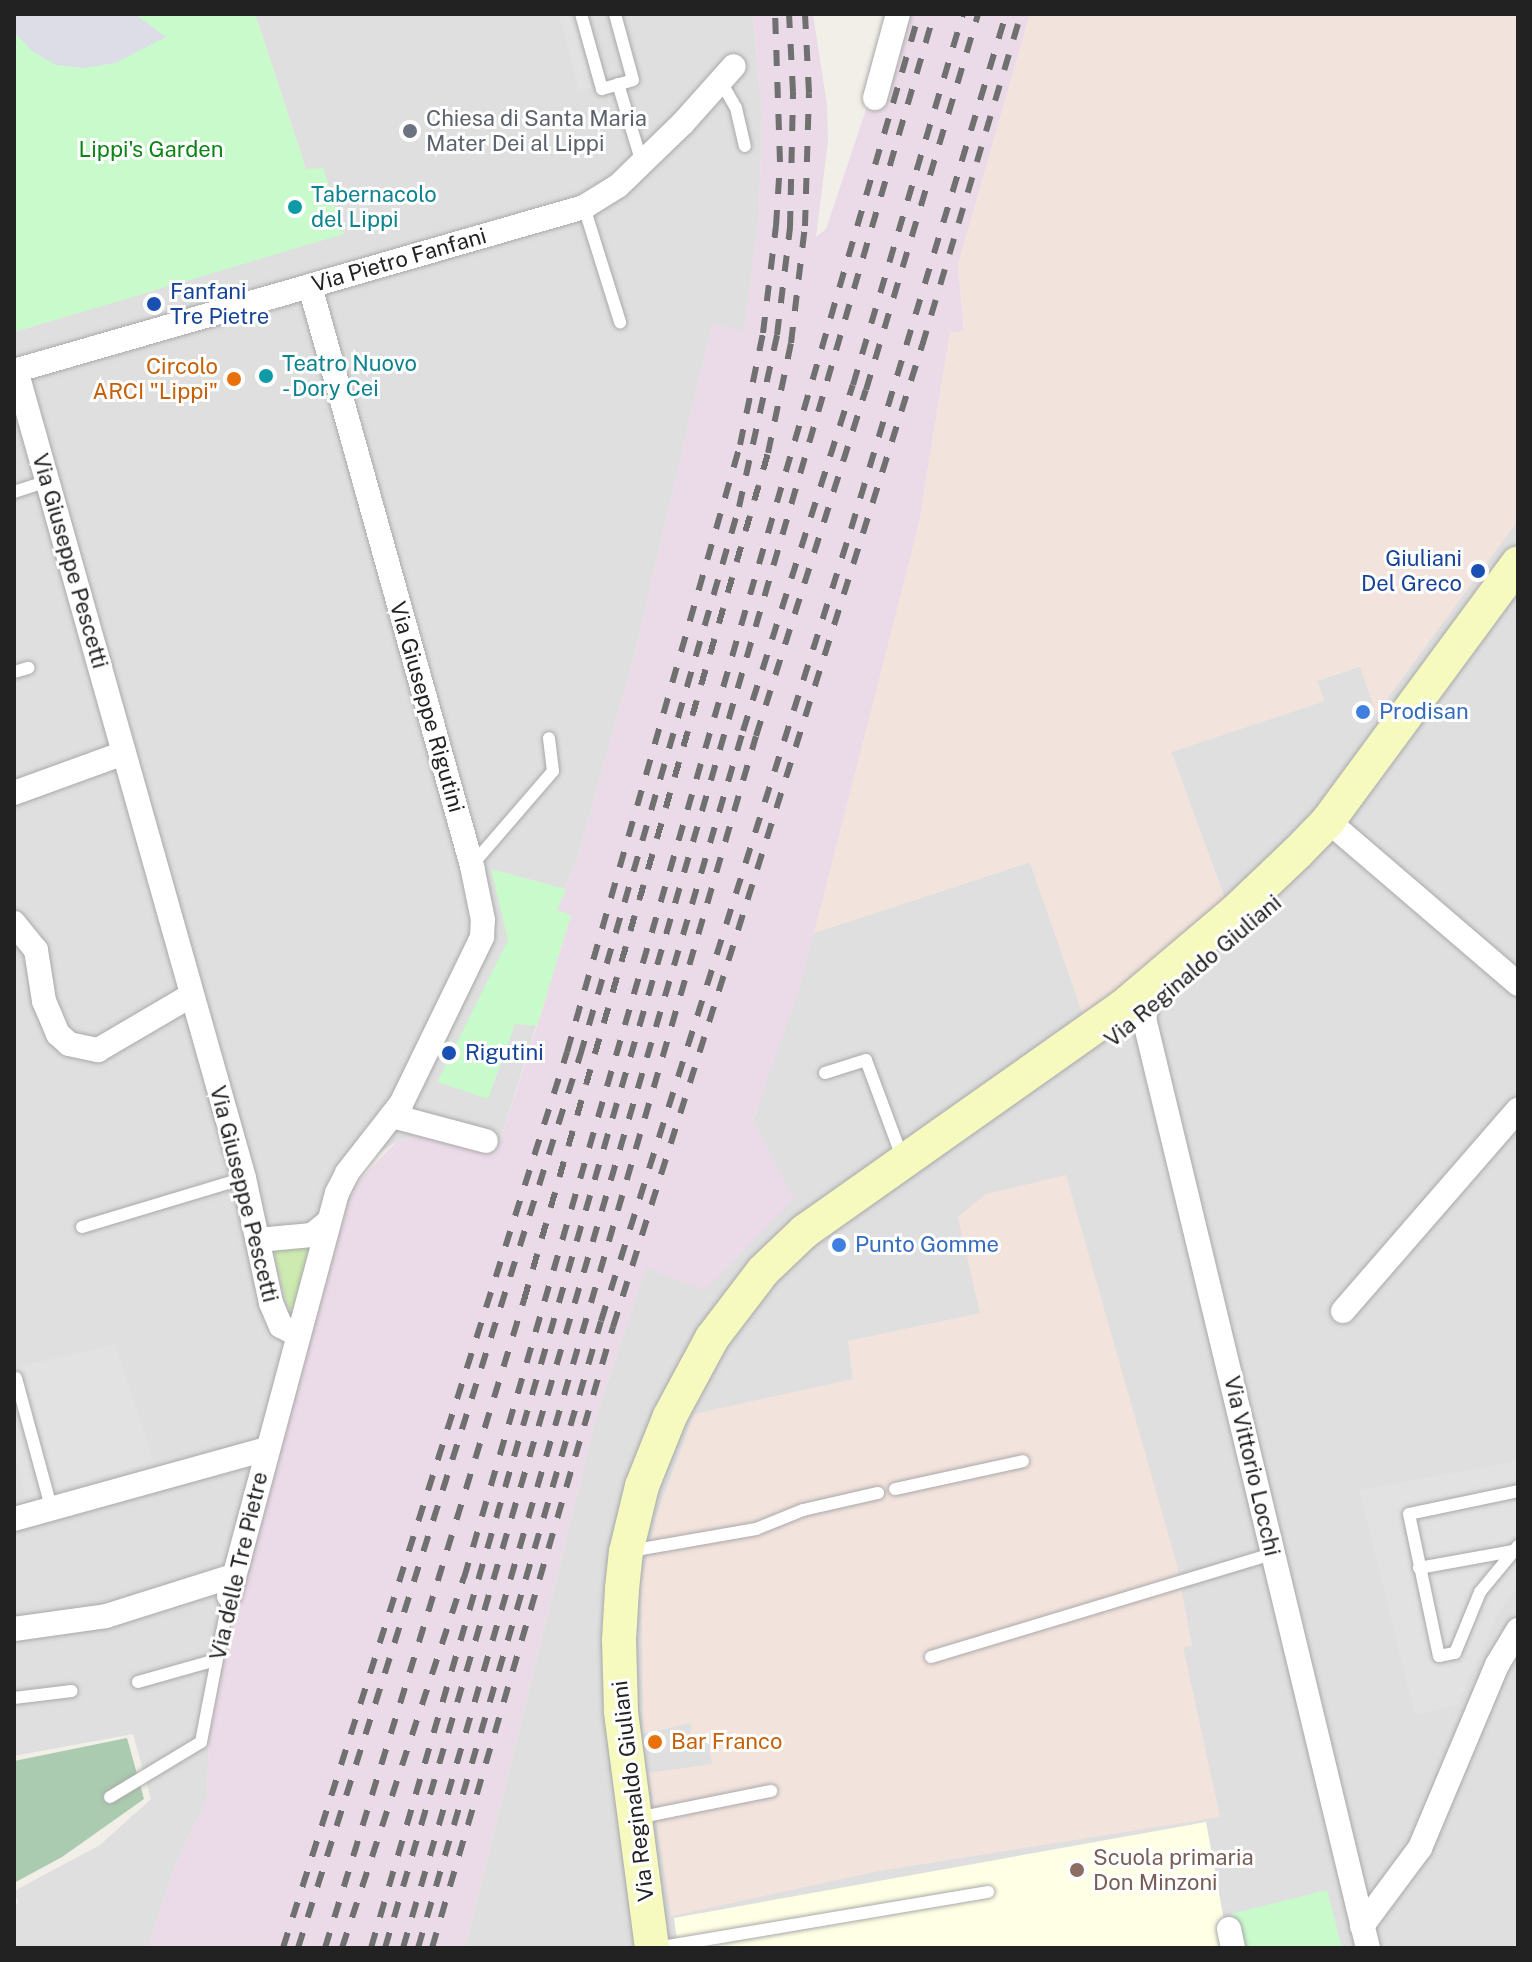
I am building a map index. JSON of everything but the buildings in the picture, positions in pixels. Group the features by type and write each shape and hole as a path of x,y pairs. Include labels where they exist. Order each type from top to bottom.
{"main road":[{"name":"Via Reginaldo Giuliani","path":"654,1948 634,1819 619,1677 626,1552 642,1486 665,1427 689,1378 726,1316 763,1271 805,1231 943,1136 1002,1089 1074,1043 1152,984 1237,910 1328,821 1518,563"},
{"name":"Via Reginaldo Giuliani","path":"943,1136 1012,1106 1118,1039 1144,1018 1274,907 1310,862 1328,821"}],"street":[{"path":"875,98 898,14"},
{"name":"Via Pietro Fanfani","path":"15,371 584,207 606,196 642,163 728,74"},
{"name":"Via Giuseppe Rigutini","path":"267,1449 328,1222 347,1173 392,1116 482,937 483,920 472,866 310,286"},
{"name":"Via Giuseppe Pescetti","path":"15,371 244,1178 277,1319 288,1332 298,1335"},
{"path":"14,793 124,753"},
{"path":"1328,821 1518,984"},
{"path":"14,923 36,950 44,1001 58,1034 69,1044 98,1050 190,996"},
{"name":"Via Vittorio Locchi","path":"1152,984 1144,1018 1365,1937"},
{"path":"1343,1311 1518,1110"},
{"path":"392,1116 486,1141"},
{"path":"258,1240 312,1235 328,1222"},
{"name":"Via delle Tre Pietre","path":"14,1519 267,1449 231,1586"},
{"path":"14,1629 106,1616 231,1586"},
{"path":"1365,1937 1420,1848 1497,1665 1518,1630"}],"lane":[{"path":"581,14 602,89 633,80 615,14"},
{"path":"728,74 745,146"},
{"path":"618,84 642,163"},
{"path":"584,207 620,322"},
{"path":"14,492 48,481"},
{"path":"14,672 28,668"},
{"path":"472,866 553,771 549,738"},
{"path":"825,1073 866,1060 904,1160"},
{"path":"82,1227 244,1178"},
{"path":"16,1378 51,1507"},
{"path":"895,1489 1023,1461"},
{"path":"1516,1548 1480,1592 1455,1653 1439,1656 1409,1514 1518,1491"},
{"path":"626,1552 756,1529 803,1510 878,1493"},
{"path":"1419,1568 1516,1548"},
{"path":"931,1657 1273,1554"},
{"name":"Via delle Tre Pietre","path":"110,1797 201,1742 231,1586"},
{"path":"138,1682 216,1660"},
{"path":"14,1698 72,1691"},
{"path":"634,1819 771,1791"},
{"path":"654,1948 988,1892"}],"shaded area":[{"path":"14,14 135,14 166,37 115,63 84,68 56,65 32,51 16,34"},
{"path":"255,14 753,14 762,114 759,217 744,332 712,325 634,657 578,857 557,909 571,915 498,1148 442,1129 397,1141 373,1157 352,1189 238,1590 209,1734 207,1799 175,1866 148,1948 14,1948 14,1904 18,1903 14,1891 100,1845 151,1799 133,1734 14,1756 14,332 344,233 306,169"},
{"path":"559,14 574,14 592,88 579,91"},
{"path":"753,14 813,14 827,105 828,141 816,237 826,229 898,14 1030,14 958,265 964,331 950,333 919,523 867,737 798,993 753,1120 794,1199 705,1290 646,1268 597,1414 465,1948 148,1948 175,1866 207,1799 209,1734 238,1590 352,1189 397,1141 442,1129 498,1148 537,1026 571,915 557,910 578,857 634,657 712,324 744,331 759,217 762,114"},
{"path":"1030,14 1518,14 1518,520 1376,714 1360,666 1317,681 1324,701 1171,752 1225,899 1085,1020 1030,862 814,933 919,523 950,333 964,331 958,265"},
{"path":"1518,520 1518,1948 465,1948 597,1414 646,1267 793,1199 753,1121 814,933 1030,862 1085,1020 1225,899 1171,752 1324,701 1317,681 1361,666 1376,713"},
{"path":"1066,1175 1177,1565 1192,1646 1183,1647 1220,1817 879,1871 671,1916 649,1773 712,1764 708,1738 690,1739 691,1723 643,1734 641,1583 657,1513 694,1414 853,1379 848,1341 980,1313 958,1217 986,1194"},
{"path":"115,1344 154,1462 26,1498 14,1450 14,1368"},
{"path":"1518,1461 1518,1587 1500,1610 1457,1705 1415,1715 1359,1490"},
{"path":"127,1738 144,1799 62,1857 14,1883 14,1761"},
{"name":"Scuola primaria Don Minzoni","path":"1206,1822 1229,1948 678,1948 674,1918"}],"green space":[{"name":"Lippi's Garden","path":"14,14 255,14 306,169 323,168 344,234 14,332"},
{"path":"491,869 566,889 557,910 571,915 537,1026 515,1024 488,1099 437,1082 508,940"},
{"path":"314,1243 294,1308 289,1310 272,1247"},
{"path":"1327,1890 1342,1948 1240,1948 1231,1914"}],"railway":[{"path":"283,1948 567,1052 740,445 763,333 776,226 780,162 775,14"},
{"path":"298,1948 580,1056 739,507 777,335 790,227 793,92 789,14"},
{"path":"325,1948 524,1300 768,453 791,343 805,226 809,93 805,14"},
{"path":"342,1948 464,1578 919,14"},
{"path":"371,1948 934,14"},
{"path":"385,1948 743,731 853,385 963,14"},
{"path":"403,1948 756,736 866,390 978,14"},
{"path":"418,1948 601,1321 851,529 1006,14"},
{"path":"432,1948 613,1327 922,346 1021,14"}],"place":[{"name":"Chiesa di Santa Maria Mater Dei al Lippi","path":"410,131"},
{"name":"Tabernacolo del Lippi","path":"295,207"},
{"name":"Fanfani Tre Pietre","path":"154,304"},
{"name":"Teatro Nuovo - Dory Cei","path":"266,376"},
{"name":"Circolo ARCI \"Lippi\"","path":"234,379"},
{"name":"Giuliani Del Greco","path":"1478,571"},
{"name":"Prodisan","path":"1363,712"},
{"name":"Rigutini","path":"449,1053"},
{"name":"Punto Gomme","path":"839,1245"},
{"name":"Bar Franco","path":"655,1742"},
{"name":"Scuola primaria Don Minzoni","path":"1077,1870"}]}
